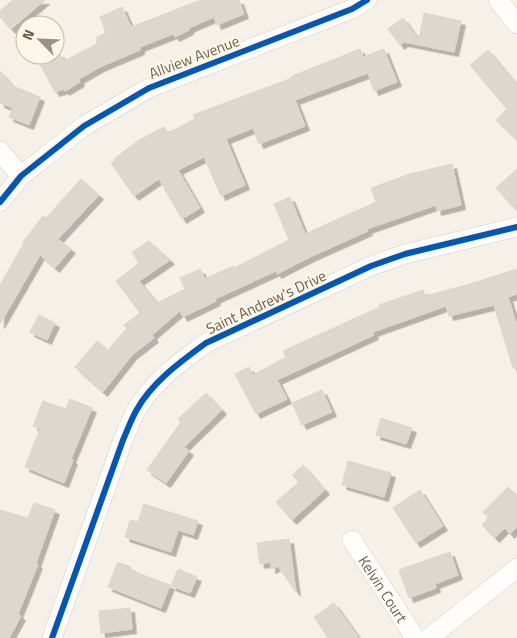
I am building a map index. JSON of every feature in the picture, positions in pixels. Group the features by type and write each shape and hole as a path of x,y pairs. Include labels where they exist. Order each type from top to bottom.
{"street":[{"name":"Allview Avenue","path":"0,202 21,176 84,126 148,88 352,9 367,0"},
{"path":"498,0 517,24"},
{"path":"0,151 21,176"},
{"name":"Saint Andrew's Drive","path":"52,638 123,440 136,410 153,387 183,360 206,344 371,266 405,254 517,227"},
{"name":"Kelvin Court","path":"352,540 415,638"},
{"path":"429,638 517,568"}],"building":[{"path":"13,0 45,0 27,15 15,15 15,26 11,29 0,17 0,11"},
{"path":"201,0 239,0 244,14 217,25 214,17 189,28 189,30 175,37 173,34 140,47 140,50 100,67 79,79 80,82 65,91 64,89 55,92 41,65 65,65 65,60 97,44 97,37 106,33 100,17 122,7 131,27"},
{"path":"424,13 461,21 454,52 404,42 400,45 388,29 403,18 419,40"},
{"path":"360,49 363,57 384,49 397,82 374,91 368,73 295,100 305,126 259,144 253,128 226,139 245,185 221,196 204,157 178,170 200,208 182,219 159,179 134,196 111,163 139,140 164,127 168,133 195,119 193,115 292,78 292,76"},
{"path":"488,50 517,85 517,140 496,120 507,109 470,65"},
{"path":"0,71 13,86 40,97 29,125 9,117 13,108 0,103"},
{"path":"452,164 461,205 437,211 436,205 367,229 368,231 277,274 276,271 215,299 216,301 183,317 180,311 152,335 154,338 132,355 103,392 75,367 97,341 108,350 127,328 124,325 140,313 116,281 139,263 132,252 149,241 170,260 139,281 157,303 185,289 180,278 200,269 205,279 233,266 234,268 289,240 274,204 290,197 305,234 376,202 371,188 410,174"},
{"path":"517,169 517,211 496,188"},
{"path":"81,179 99,195 58,239 71,249 55,268 40,255 0,324 0,285 23,242 43,216 46,218"},
{"path":"517,269 517,294 508,297 517,326 517,367 513,368 494,305 449,316 446,306 373,332 374,335 277,380 287,399 256,414 235,374 249,367 253,375 286,357 283,351 380,307 379,305 423,290 425,296"},
{"path":"39,315 55,323 47,340 30,332"},
{"path":"322,390 332,412 302,425 292,403"},
{"path":"206,393 222,410 184,447 189,451 166,483 147,470 181,422 178,419"},
{"path":"70,399 92,408 71,459 73,460 64,483 25,467 40,429 33,426 43,401 66,409"},
{"path":"381,418 412,428 406,444 376,435"},
{"path":"348,461 391,473 384,497 342,485"},
{"path":"303,465 325,490 292,520 276,502 299,482 292,475"},
{"path":"508,487 517,496 517,527 510,534 505,528 495,538 482,525 489,517 483,512"},
{"path":"420,490 443,526 416,543 393,508"},
{"path":"34,503 55,510 36,563 38,564 18,614 21,616 9,638 0,638 0,510 28,518"},
{"path":"144,504 198,521 193,535 178,530 171,552 125,537 130,520 138,522"},
{"path":"289,539 296,592 278,566 271,569 271,562 260,564 257,543"},
{"path":"450,552 458,575 435,584 436,588 409,598 399,570"},
{"path":"118,562 131,567 130,570 170,585 161,608 108,587"},
{"path":"178,569 197,577 190,593 171,586"},
{"path":"334,603 359,638 328,638 314,617"},
{"path":"130,608 132,629 101,633 99,611"}],"cycle path":[{"path":"0,202 21,176 84,126 149,88 352,9 367,0"},
{"path":"52,638 123,440 142,401 167,374 206,343 371,266 405,254 517,227"}]}
